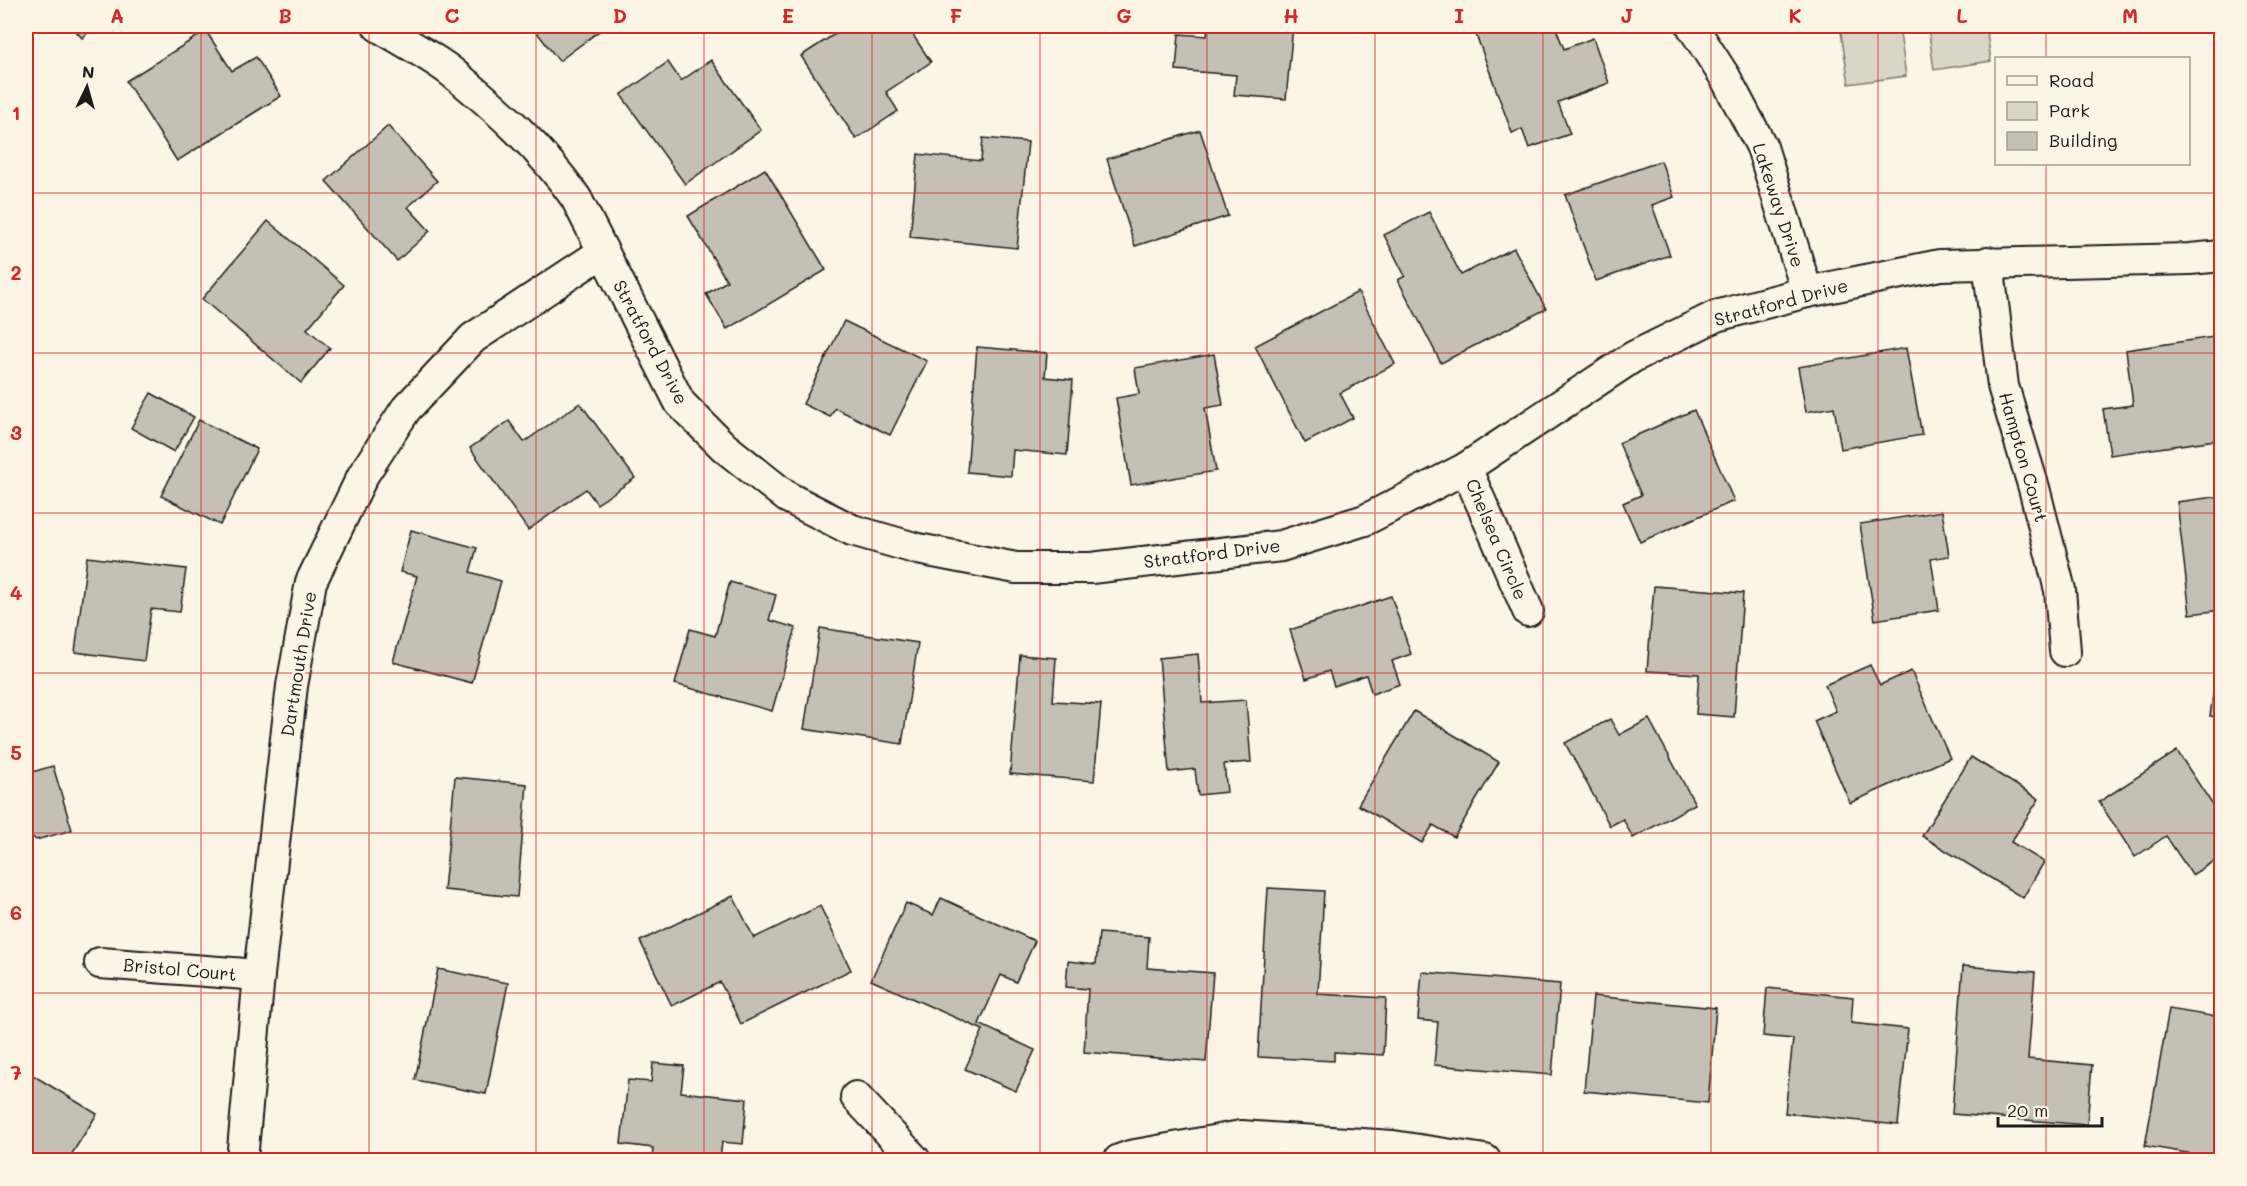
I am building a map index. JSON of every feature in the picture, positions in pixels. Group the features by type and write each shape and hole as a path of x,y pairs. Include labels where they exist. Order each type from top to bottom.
{"street":[{"name":"Stratford Drive","path":"378,26 447,69 521,131 555,168 576,198 680,403 724,447 787,497 852,530 918,549 1016,568 1091,568 1281,546 1365,520 1466,468 1633,357 1716,316 1807,292 1940,265 1988,262 2190,260 2222,256"},
{"name":"Lakeway Drive","path":"1692,26 1725,77 1762,147 1807,292"},
{"name":"Dartmouth Drive","path":"242,1161 259,975 292,686 311,582 363,475 406,409 472,338 603,252"},
{"name":"Hampton Court","path":"1988,262 2003,386 2034,488 2060,590 2065,651"},
{"name":"Chelsea Circle","path":"1466,468 1528,611"},
{"name":"Bristol Court","path":"100,963 259,975"},
{"path":"856,1097 915,1161"},
{"path":"1119,1161 1130,1156 1241,1136 1393,1146 1485,1161"}],"green space":[{"path":"1840,26 1899,26 1906,76 1849,84"},
{"path":"1928,26 1986,26 1991,61 1934,70"}],"building":[{"path":"71,26 96,26 82,38"},
{"path":"532,26 606,26 559,61"},
{"path":"847,26 907,26 931,62 886,92 898,111 856,139 801,56"},
{"path":"1208,26 1293,26 1286,99 1234,95 1236,75 1176,70 1179,34 1207,36"},
{"path":"1483,26 1555,26 1564,49 1593,38 1609,83 1558,102 1570,134 1529,148 1522,129 1512,133 1474,29"},
{"path":"206,31 232,71 256,57 281,96 177,161 126,81"},
{"path":"711,60 761,130 685,184 621,95 668,62 681,81"},
{"path":"388,126 437,181 408,207 430,231 397,261 326,181"},
{"path":"1200,130 1228,216 1135,246 1107,159"},
{"path":"983,138 1028,142 1017,248 910,237 918,154 981,161"},
{"path":"1661,161 1674,197 1652,205 1670,255 1596,281 1565,195"},
{"path":"765,169 826,270 727,329 706,294 727,281 688,216"},
{"path":"1429,212 1461,275 1514,248 1546,309 1441,363 1398,280 1405,276 1384,235"},
{"path":"268,221 344,285 307,329 330,348 301,383 202,299"},
{"path":"1358,292 1395,364 1340,393 1353,418 1305,443 1255,346"},
{"path":"844,321 927,361 890,435 835,408 830,417 803,404"},
{"path":"2213,337 2218,369 2222,369 2222,439 2110,455 2103,409 2133,405 2126,350"},
{"path":"977,347 1047,353 1045,377 1073,380 1067,455 1013,450 1011,476 967,472"},
{"path":"1906,348 1922,435 1841,449 1834,407 1806,412 1798,367"},
{"path":"1214,354 1223,405 1205,408 1216,471 1131,485 1116,398 1139,394 1135,368"},
{"path":"151,393 194,417 174,452 131,428"},
{"path":"580,403 635,478 597,504 586,489 528,530 470,448 509,421 524,442"},
{"path":"1694,410 1734,501 1640,542 1623,503 1641,495 1619,443"},
{"path":"199,420 257,449 220,525 161,496"},
{"path":"2222,496 2222,610 2190,614 2177,502"},
{"path":"1942,511 1949,556 1931,559 1939,610 1875,620 1860,524"},
{"path":"411,530 477,548 470,572 501,581 472,683 393,662 417,576 400,572"},
{"path":"87,557 186,569 180,612 151,609 144,661 75,652"},
{"path":"730,582 776,595 769,620 796,628 772,711 675,684 690,629 715,636"},
{"path":"1654,586 1743,593 1734,717 1696,714 1699,674 1647,671"},
{"path":"1391,596 1411,654 1392,661 1400,684 1372,694 1366,675 1334,686 1329,671 1306,679 1290,630"},
{"path":"820,628 918,643 902,744 804,729"},
{"path":"2222,633 2222,718 2210,716"},
{"path":"1198,654 1202,703 1246,700 1251,762 1224,764 1227,792 1198,795 1195,769 1169,772 1159,658"},
{"path":"1020,655 1056,658 1053,701 1101,704 1094,781 1010,774"},
{"path":"1870,665 1880,685 1911,671 1950,758 1850,803 1814,721 1836,711 1825,685"},
{"path":"1414,711 1499,762 1454,837 1433,825 1422,843 1358,805"},
{"path":"1610,719 1619,735 1649,719 1695,804 1633,838 1623,819 1610,826 1565,743"},
{"path":"2177,751 2222,819 2222,856 2192,875 2166,836 2135,857 2099,802"},
{"path":"1971,757 2039,799 2011,842 2044,862 2023,898 1922,836"},
{"path":"53,766 72,830 36,840 30,835 26,836 26,769 29,773"},
{"path":"455,777 527,784 517,897 444,890"},
{"path":"1268,888 1324,891 1318,994 1386,998 1383,1055 1334,1052 1334,1061 1258,1057"},
{"path":"733,896 754,938 820,906 851,970 741,1024 720,982 672,1006 640,941"},
{"path":"941,898 1035,941 1016,982 1001,975 979,1024 1035,1050 1016,1091 965,1069 983,1030 871,980 906,903 933,915"},
{"path":"1099,933 1149,937 1147,968 1213,973 1206,1062 1084,1052 1088,989 1066,987 1068,961 1096,964"},
{"path":"1963,966 2035,972 2028,1059 2092,1065 2087,1125 1952,1114"},
{"path":"438,969 508,983 486,1094 415,1080"},
{"path":"1422,972 1560,984 1552,1075 1434,1065 1438,1022 1418,1020"},
{"path":"1767,988 1853,997 1851,1023 1908,1029 1898,1125 1785,1113 1793,1039 1763,1036"},
{"path":"2222,992 2222,1159 2145,1146 2169,1009 2217,1017"},
{"path":"1593,996 1716,1008 1708,1103 1584,1091"},
{"path":"653,1063 684,1066 681,1092 747,1099 743,1144 722,1142 720,1160 652,1160 653,1148 621,1144 628,1080 651,1082"},
{"path":"26,1071 97,1114 68,1160 26,1160"}]}
